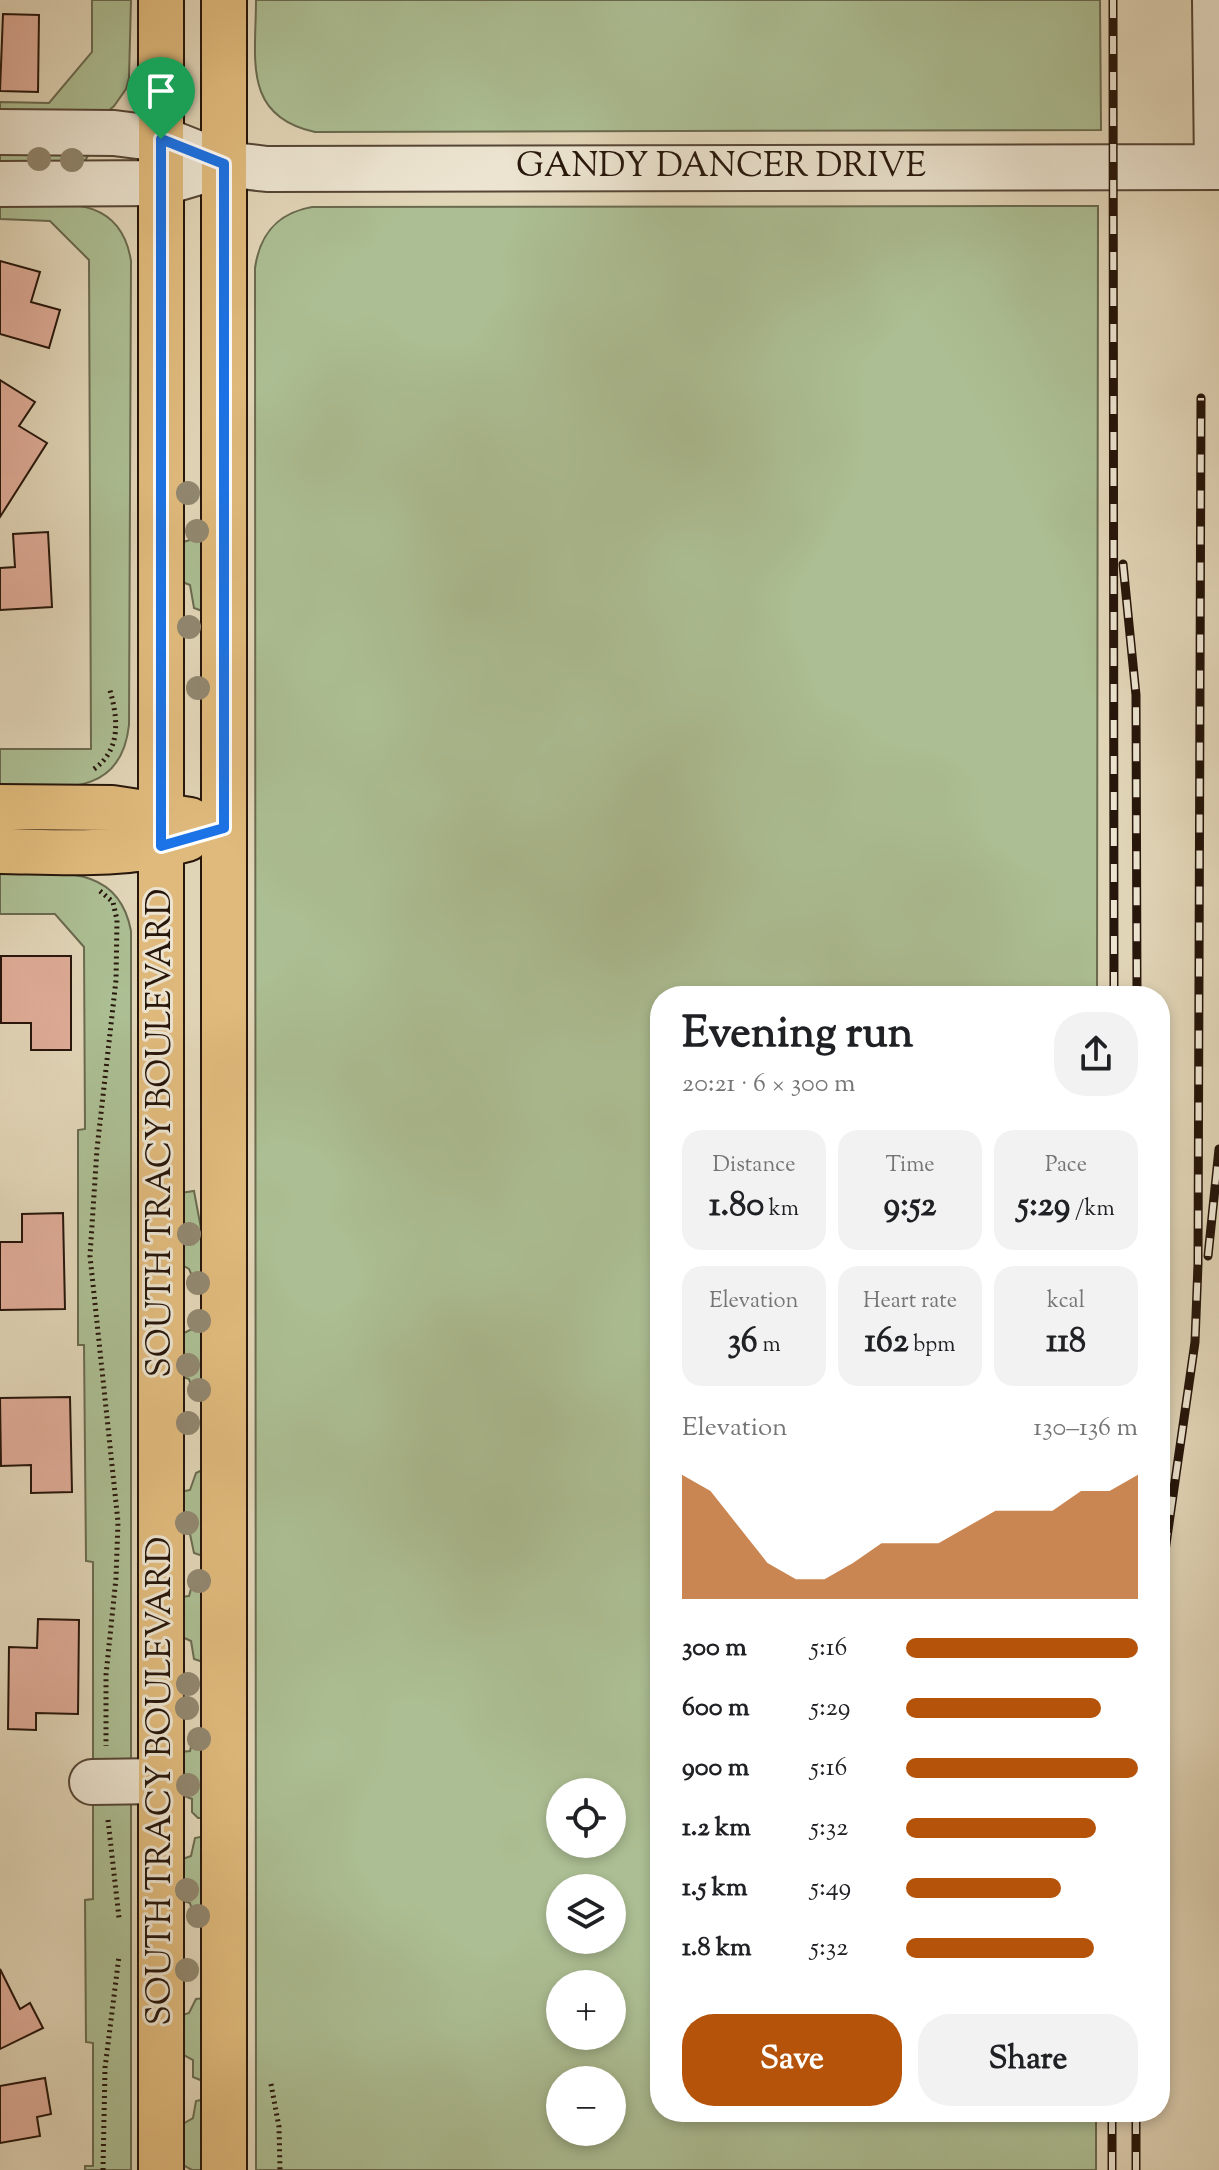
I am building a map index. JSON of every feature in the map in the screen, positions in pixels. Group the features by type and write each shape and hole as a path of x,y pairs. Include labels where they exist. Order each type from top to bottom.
{"main road":[{"name":"SOUTH TRACY BOULEVARD","path":"161,0 161,2170"},
{"name":"SOUTH TRACY BOULEVARD","path":"224,0 224,2170"},
{"path":"0,807 112,808 162,830"},
{"path":"0,851 112,853 162,830 224,828"}],"street":[{"path":"1215,0 1218,166"},
{"path":"0,132 114,133 161,139 224,164"},
{"path":"0,184 162,183 224,164"},
{"name":"GANDY DANCER DRIVE","path":"224,164 267,169 1218,166"},
{"path":"99,1782 161,1781"}],"path":[{"path":"93,770 105,761 116,735 109,687"},
{"path":"88,887 106,894 113,902 117,937 113,1017 97,1149 90,1256 118,1522 99,1782 120,1933"},
{"path":"103,2170 105,2068 118,1979 119,1945"},
{"path":"271,2084 279,2127 280,2170"}],"green space":[{"path":"92,0 131,0 129,78 126,89 114,106 107,112 0,120 0,102 49,103 92,52"},
{"path":"256,0 1100,0 1101,130 315,132 292,124 275,113 264,99 255,63"},
{"path":"0,141 89,154 83,164 0,164"},
{"path":"0,204 63,204 99,212 114,222 124,238 131,261 129,725 123,749 113,766 100,778 64,787 0,786 0,749 91,749 89,260 50,221 0,219"},
{"path":"1098,206 1097,986 650,986 650,2122 1096,2122 1096,2170 256,2170 255,268 266,235 289,214 312,207"},
{"path":"201,522 205,612 194,608 190,585 180,581 180,543 190,540 193,526"},
{"path":"0,874 62,874 98,882 113,893 124,908 131,931 131,2170 85,2170 85,2166 93,2166 93,2043 86,2042 85,1900 93,1899 93,1562 86,1561 84,1345 78,1345 78,1130 85,1129 84,947 55,914 0,914"},
{"path":"194,1191 203,1239 206,1289 197,1287 189,1269 180,1264 180,1193"},
{"path":"206,1314 206,1401 194,1396 189,1379 180,1376 180,1335 192,1329 196,1317"},
{"path":"206,1468 206,1557 194,1553 190,1534 180,1532 180,1492 190,1490 196,1473"},
{"path":"206,1572 206,1663 194,1659 191,1641 180,1636 180,1597 189,1596 194,1578"},
{"path":"205,1729 205,1818 198,1818 192,1812 192,1799 180,1794 180,1752 190,1751 194,1735"},
{"path":"205,1836 205,1925 195,1921 190,1903 180,1900 180,1860 191,1856 195,1838"},
{"path":"205,1998 205,2082 193,2077 193,2060 180,2053 180,2016 189,2013 196,1999"},
{"path":"205,2099 205,2170 192,2170 181,2164 181,2125 193,2118 196,2101"}],"building":[{"path":"3,14 39,15 38,92 0,91"},
{"path":"0,261 40,272 31,302 60,310 49,348 0,334"},
{"path":"0,380 35,402 19,426 47,443 0,517"},
{"path":"48,532 52,607 0,610 0,568 15,567 13,534"},
{"path":"1,956 71,956 71,1050 31,1050 31,1023 1,1023"},
{"path":"63,1213 65,1309 0,1310 0,1242 22,1242 22,1214"},
{"path":"70,1397 72,1492 31,1493 31,1465 1,1466 0,1398"},
{"path":"38,1619 79,1620 78,1714 36,1713 36,1730 8,1729 9,1647 37,1648"},
{"path":"0,1969 20,2009 30,2003 43,2028 0,2049"},
{"path":"45,2078 51,2114 37,2117 40,2136 0,2143 0,2086"}],"railway":[{"path":"1113,0 1114,986"},
{"path":"1170,1516 1195,1342 1198,1264 1201,398"},
{"path":"1123,564 1136,695 1137,986"},
{"path":"1208,1256 1219,1149"},
{"path":"1112,2122 1112,2170"},
{"path":"1136,2122 1136,2170"}],"route":[{"path":"161,139 224,164 224,828 161,846 162,183 161,139"}]}
